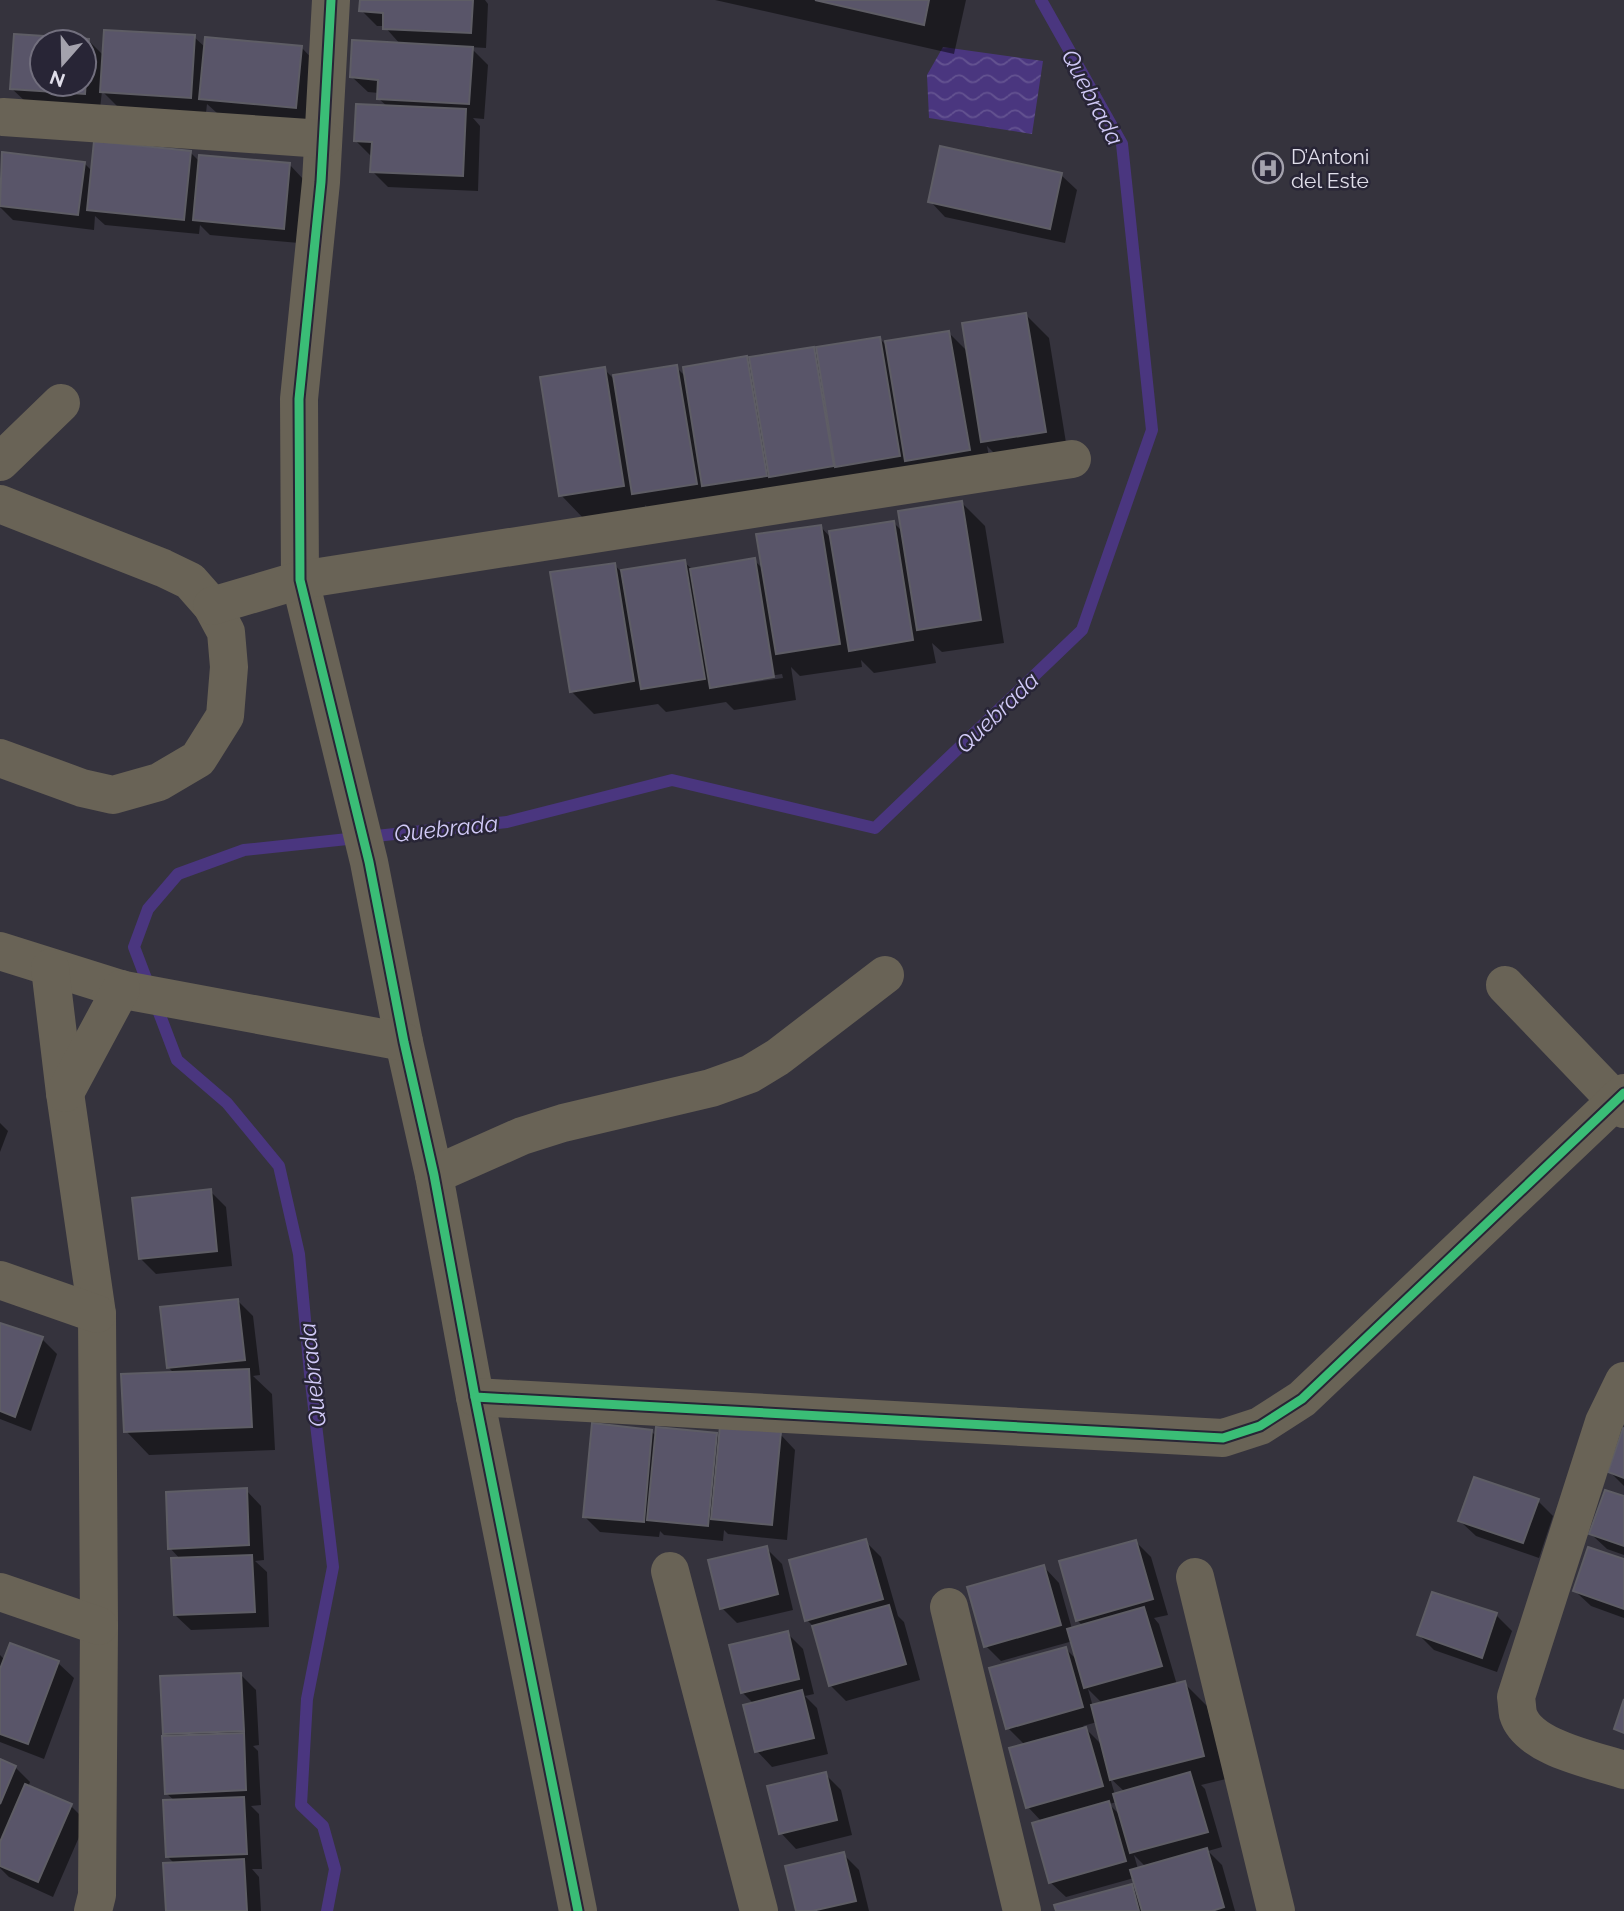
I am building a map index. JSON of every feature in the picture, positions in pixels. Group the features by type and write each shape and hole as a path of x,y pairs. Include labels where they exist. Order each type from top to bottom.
{"street":[{"path":"331,0 323,139 299,400 300,580 369,862 404,1042 434,1175 475,1397 578,1911"},
{"path":"3,117 323,139"},
{"path":"0,462 61,403"},
{"path":"212,606 300,580 1072,459"},
{"path":"0,504 163,568 190,582 212,606 226,632 229,667 225,716 198,760 159,782 113,795 82,788 0,758"},
{"path":"0,951 123,990 404,1042"},
{"path":"50,968 97,1314 99,1626 97,1895 93,1911"},
{"path":"434,1175 522,1136 564,1123 711,1088 750,1074 778,1057 885,975"},
{"path":"475,1397 1223,1438 1260,1426 1302,1399 1621,1101 1505,985"},
{"path":"65,1093 123,990"},
{"path":"0,1280 97,1314"},
{"path":"1624,1381 1604,1422 1516,1697 1518,1716 1530,1732 1550,1746 1624,1770"},
{"path":"670,1571 759,1911"},
{"path":"1195,1577 1276,1911"},
{"path":"0,1592 99,1626"},
{"path":"949,1608 1022,1911"}],"water":[{"path":"943,47 1043,61 1032,134 929,118 927,75"}],"building":[{"path":"360,0 473,0 471,33 383,29 383,13 359,11"},
{"path":"815,0 929,0 924,25"},
{"path":"104,30 195,35 191,98 100,92"},
{"path":"14,34 28,35 28,90 10,89"},
{"path":"205,37 302,46 296,108 199,99"},
{"path":"352,40 473,47 469,104 377,99 378,80 350,77"},
{"path":"356,104 466,109 463,176 370,172 372,142 354,141"},
{"path":"94,141 191,151 184,220 87,210"},
{"path":"940,146 1062,173 1050,229 928,202"},
{"path":"2,152 85,162 78,215 0,206"},
{"path":"199,155 290,163 284,229 193,220"},
{"path":"1026,313 1046,432 981,442 962,323"},
{"path":"949,331 970,450 905,461 885,341"},
{"path":"880,337 900,456 835,467 816,347"},
{"path":"814,347 834,466 769,477 749,357"},
{"path":"747,356 767,476 702,486 683,367"},
{"path":"677,365 697,484 632,494 613,375"},
{"path":"605,367 624,486 559,496 540,377"},
{"path":"962,501 981,620 917,630 898,511"},
{"path":"894,521 913,640 849,651 829,531"},
{"path":"821,525 840,644 776,654 756,534"},
{"path":"755,558 774,677 710,688 690,569"},
{"path":"685,560 705,679 641,689 621,570"},
{"path":"615,563 634,681 570,692 550,572"},
{"path":"211,1189 217,1251 139,1259 132,1198"},
{"path":"238,1299 245,1360 167,1368 160,1307"},
{"path":"0,1323 43,1337 15,1417 0,1411"},
{"path":"249,1369 252,1427 124,1432 121,1374"},
{"path":"592,1423 652,1430 644,1522 583,1517"},
{"path":"720,1426 781,1432 772,1525 711,1519"},
{"path":"656,1427 717,1433 708,1526 647,1520"},
{"path":"1624,1429 1624,1478 1608,1472"},
{"path":"1474,1477 1539,1499 1523,1543 1458,1521"},
{"path":"247,1488 249,1545 168,1549 166,1492"},
{"path":"1605,1490 1624,1496 1624,1546 1589,1534"},
{"path":"866,1539 883,1599 805,1621 789,1560"},
{"path":"1136,1540 1153,1599 1076,1621 1059,1561"},
{"path":"767,1546 778,1594 720,1609 708,1560"},
{"path":"1588,1547 1624,1559 1624,1609 1573,1591"},
{"path":"252,1555 255,1612 174,1615 171,1558"},
{"path":"1044,1565 1061,1625 984,1647 967,1587"},
{"path":"1432,1592 1497,1613 1482,1658 1417,1635"},
{"path":"889,1605 906,1664 829,1686 812,1626"},
{"path":"1144,1607 1162,1666 1084,1688 1067,1629"},
{"path":"788,1631 799,1679 741,1693 729,1645"},
{"path":"10,1643 59,1661 28,1744 0,1734 0,1669"},
{"path":"1066,1647 1083,1707 1006,1729 989,1668"},
{"path":"241,1673 244,1731 163,1734 160,1676"},
{"path":"1185,1681 1204,1756 1110,1780 1091,1705"},
{"path":"802,1690 814,1738 755,1752 743,1705"},
{"path":"1624,1699 1624,1733 1614,1729"},
{"path":"1086,1727 1103,1786 1026,1808 1009,1748"},
{"path":"244,1733 246,1790 165,1794 162,1736"},
{"path":"0,1759 16,1766 0,1804"},
{"path":"826,1772 837,1820 779,1834 767,1786"},
{"path":"1190,1772 1208,1832 1130,1853 1113,1794"},
{"path":"25,1784 72,1804 38,1882 0,1866 0,1842"},
{"path":"244,1797 247,1854 166,1857 163,1800"},
{"path":"1109,1801 1126,1861 1049,1883 1032,1823"},
{"path":"1207,1848 1224,1907 1212,1911 1142,1911 1130,1870"},
{"path":"844,1852 856,1901 812,1911 796,1911 785,1866"},
{"path":"244,1859 247,1911 166,1911 163,1863"},
{"path":"1132,1884 1139,1911 1056,1911 1054,1905"}],"waterway":[{"name":"Quebrada","path":"327,1911 335,1869 323,1826 301,1805 307,1699 333,1567 299,1254 279,1166 227,1103 177,1060 134,947 148,909 178,874 244,850 507,822 672,780 875,828 1082,630 1152,430 1122,144 1041,0"}],"cycle path":[{"path":"331,0 321,182 299,399 300,580 369,862 404,1042 434,1175 475,1397 578,1911"},
{"path":"475,1397 1223,1438 1260,1426 1302,1399 1624,1093"}],"place":[{"name":"D’Antoni del Este","path":"1268,168"}]}
